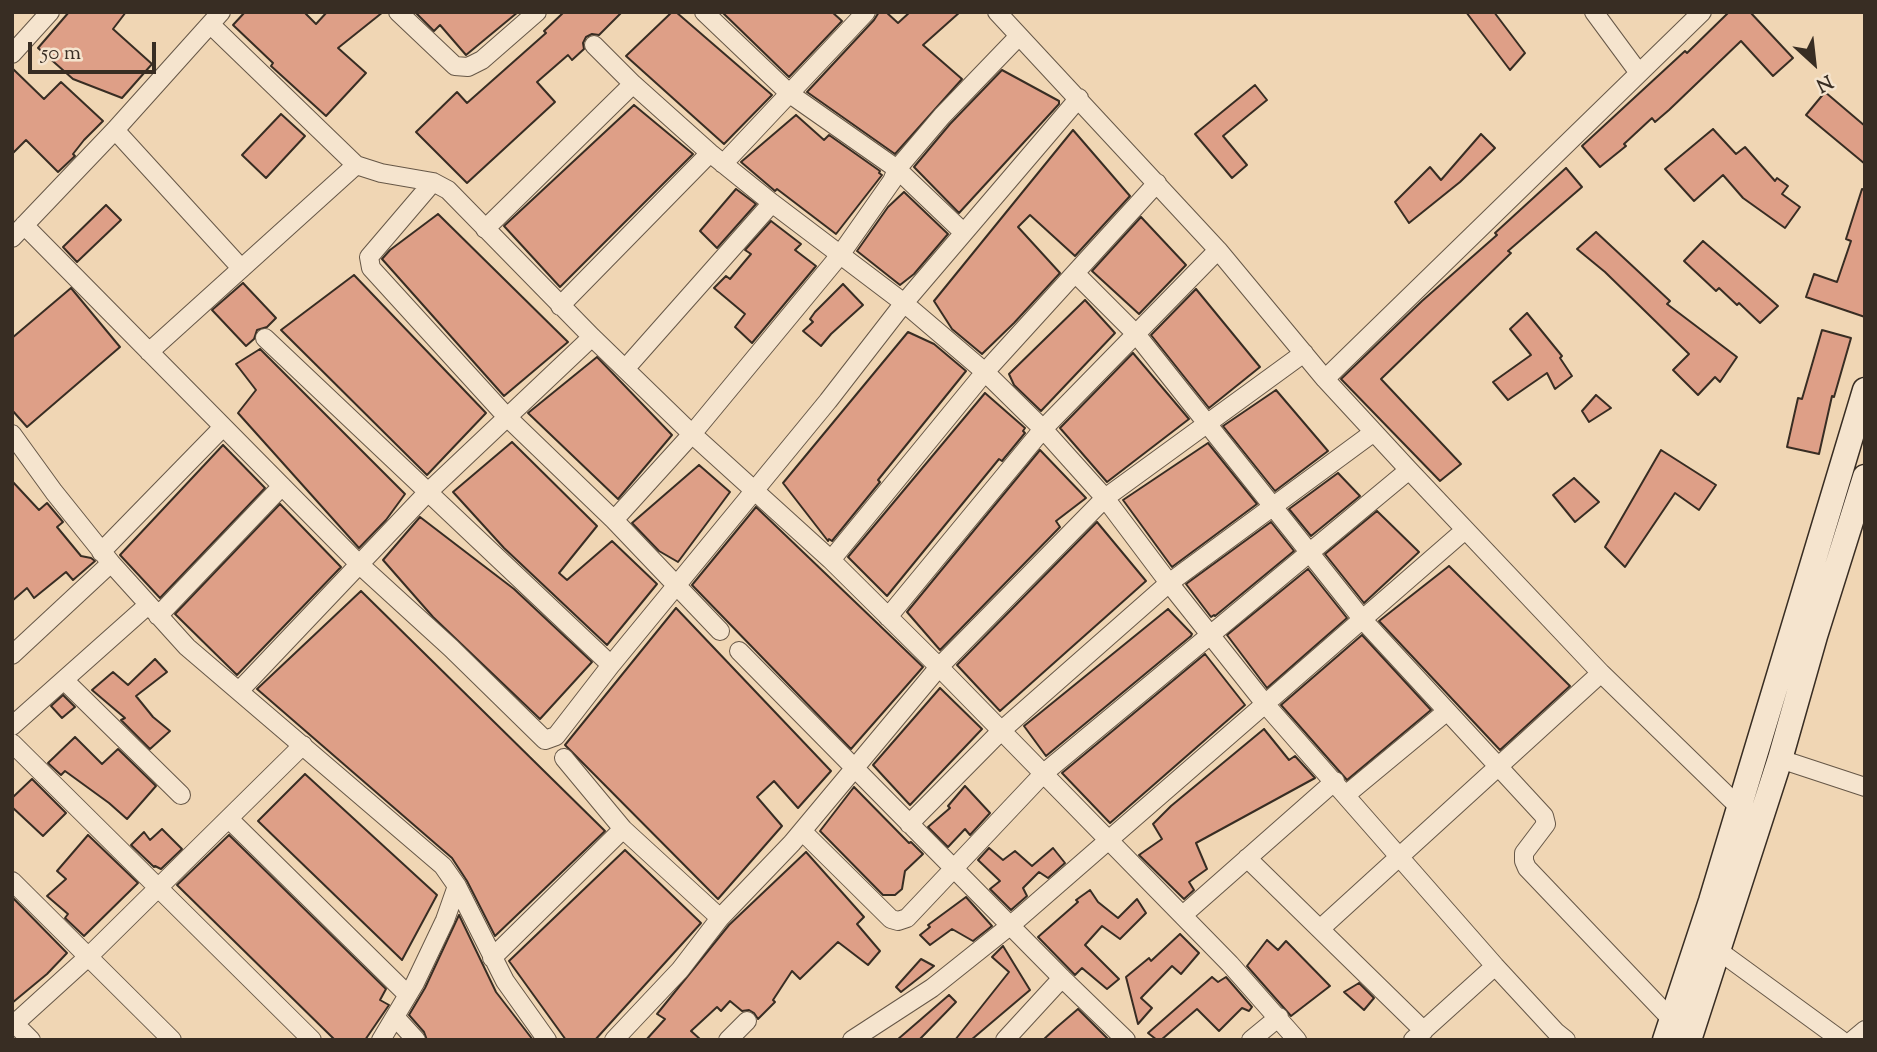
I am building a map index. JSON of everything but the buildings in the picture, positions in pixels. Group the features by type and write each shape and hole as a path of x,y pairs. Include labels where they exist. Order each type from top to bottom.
{"main road":[{"path":"1689,1040 1719,951 1722,905 1738,806 1865,390"},
{"path":"1668,1030 1722,905 1780,759 1865,477"}],"street":[{"path":"12,54 50,12"},
{"path":"398,12 455,66 468,67 482,60 537,12"},
{"path":"704,12 790,94 897,169 963,232"},
{"path":"997,12 1218,250 1325,379 1409,470 1601,673 1738,806"},
{"path":"1594,12 1639,73"},
{"path":"1325,379 1702,12"},
{"path":"560,306 717,158 790,94 856,15"},
{"path":"1079,98 904,303 828,401 754,489 611,665 556,736 545,740 451,648 360,565 149,352 18,231 115,130 216,18 356,165 381,173 433,182 447,190 560,306 692,433 754,489 831,560 939,667 1183,915 1279,1017 1297,1040"},
{"path":"614,520 692,433 840,254 892,181 897,169 942,116 1020,36"},
{"path":"594,45 633,84 717,158 904,303 985,372 1043,429 1105,499 1266,705 1557,1037"},
{"path":"485,229 633,84"},
{"path":"115,130 242,268"},
{"path":"149,352 356,165"},
{"path":"433,182 369,257 371,268 506,416 614,520 720,631"},
{"path":"831,560 985,372 1157,183"},
{"path":"625,369 772,203"},
{"path":"888,617 1043,429 1218,250"},
{"path":"1076,272 1136,334 1363,620 1546,819 1546,824 1524,853 1527,868 1668,1030"},
{"path":"239,691 426,493 592,337"},
{"path":"265,338 611,665"},
{"path":"614,1040 680,970 720,918 802,831 939,667 1105,499 1304,353"},
{"path":"12,654 106,557 223,427"},
{"path":"909,824 1002,730 1169,583 1374,432"},
{"path":"12,434 106,557 187,647 443,866 457,886 505,981 547,1040"},
{"path":"802,831 891,919 898,921 907,918 1044,773 1409,470"},
{"path":"12,726 64,680 153,611 282,486"},
{"path":"852,1040 874,1035 1011,925 1465,530"},
{"path":"739,651 1120,1038"},
{"path":"1320,929 1601,673"},
{"path":"64,680 181,795"},
{"path":"1183,915 1247,858 1446,712"},
{"path":"12,743 312,1040"},
{"path":"31,1040 13,1023 88,957 303,745"},
{"path":"564,758 623,829 720,918"},
{"path":"1780,759 1865,787"},
{"path":"229,819 408,995"},
{"path":"492,958 623,829"},
{"path":"1247,858 1320,929 1418,1035 1495,966"},
{"path":"12,881 172,1040"},
{"path":"381,1040 408,995 445,920 457,886"},
{"path":"1719,951 1842,1040"},
{"path":"1005,1040 1062,978"},
{"path":"1251,1040 1279,1017"},
{"path":"396,1018 416,1040"},
{"path":"728,1040 747,1021"},
{"path":"1853,1040 1865,1030"}]}
